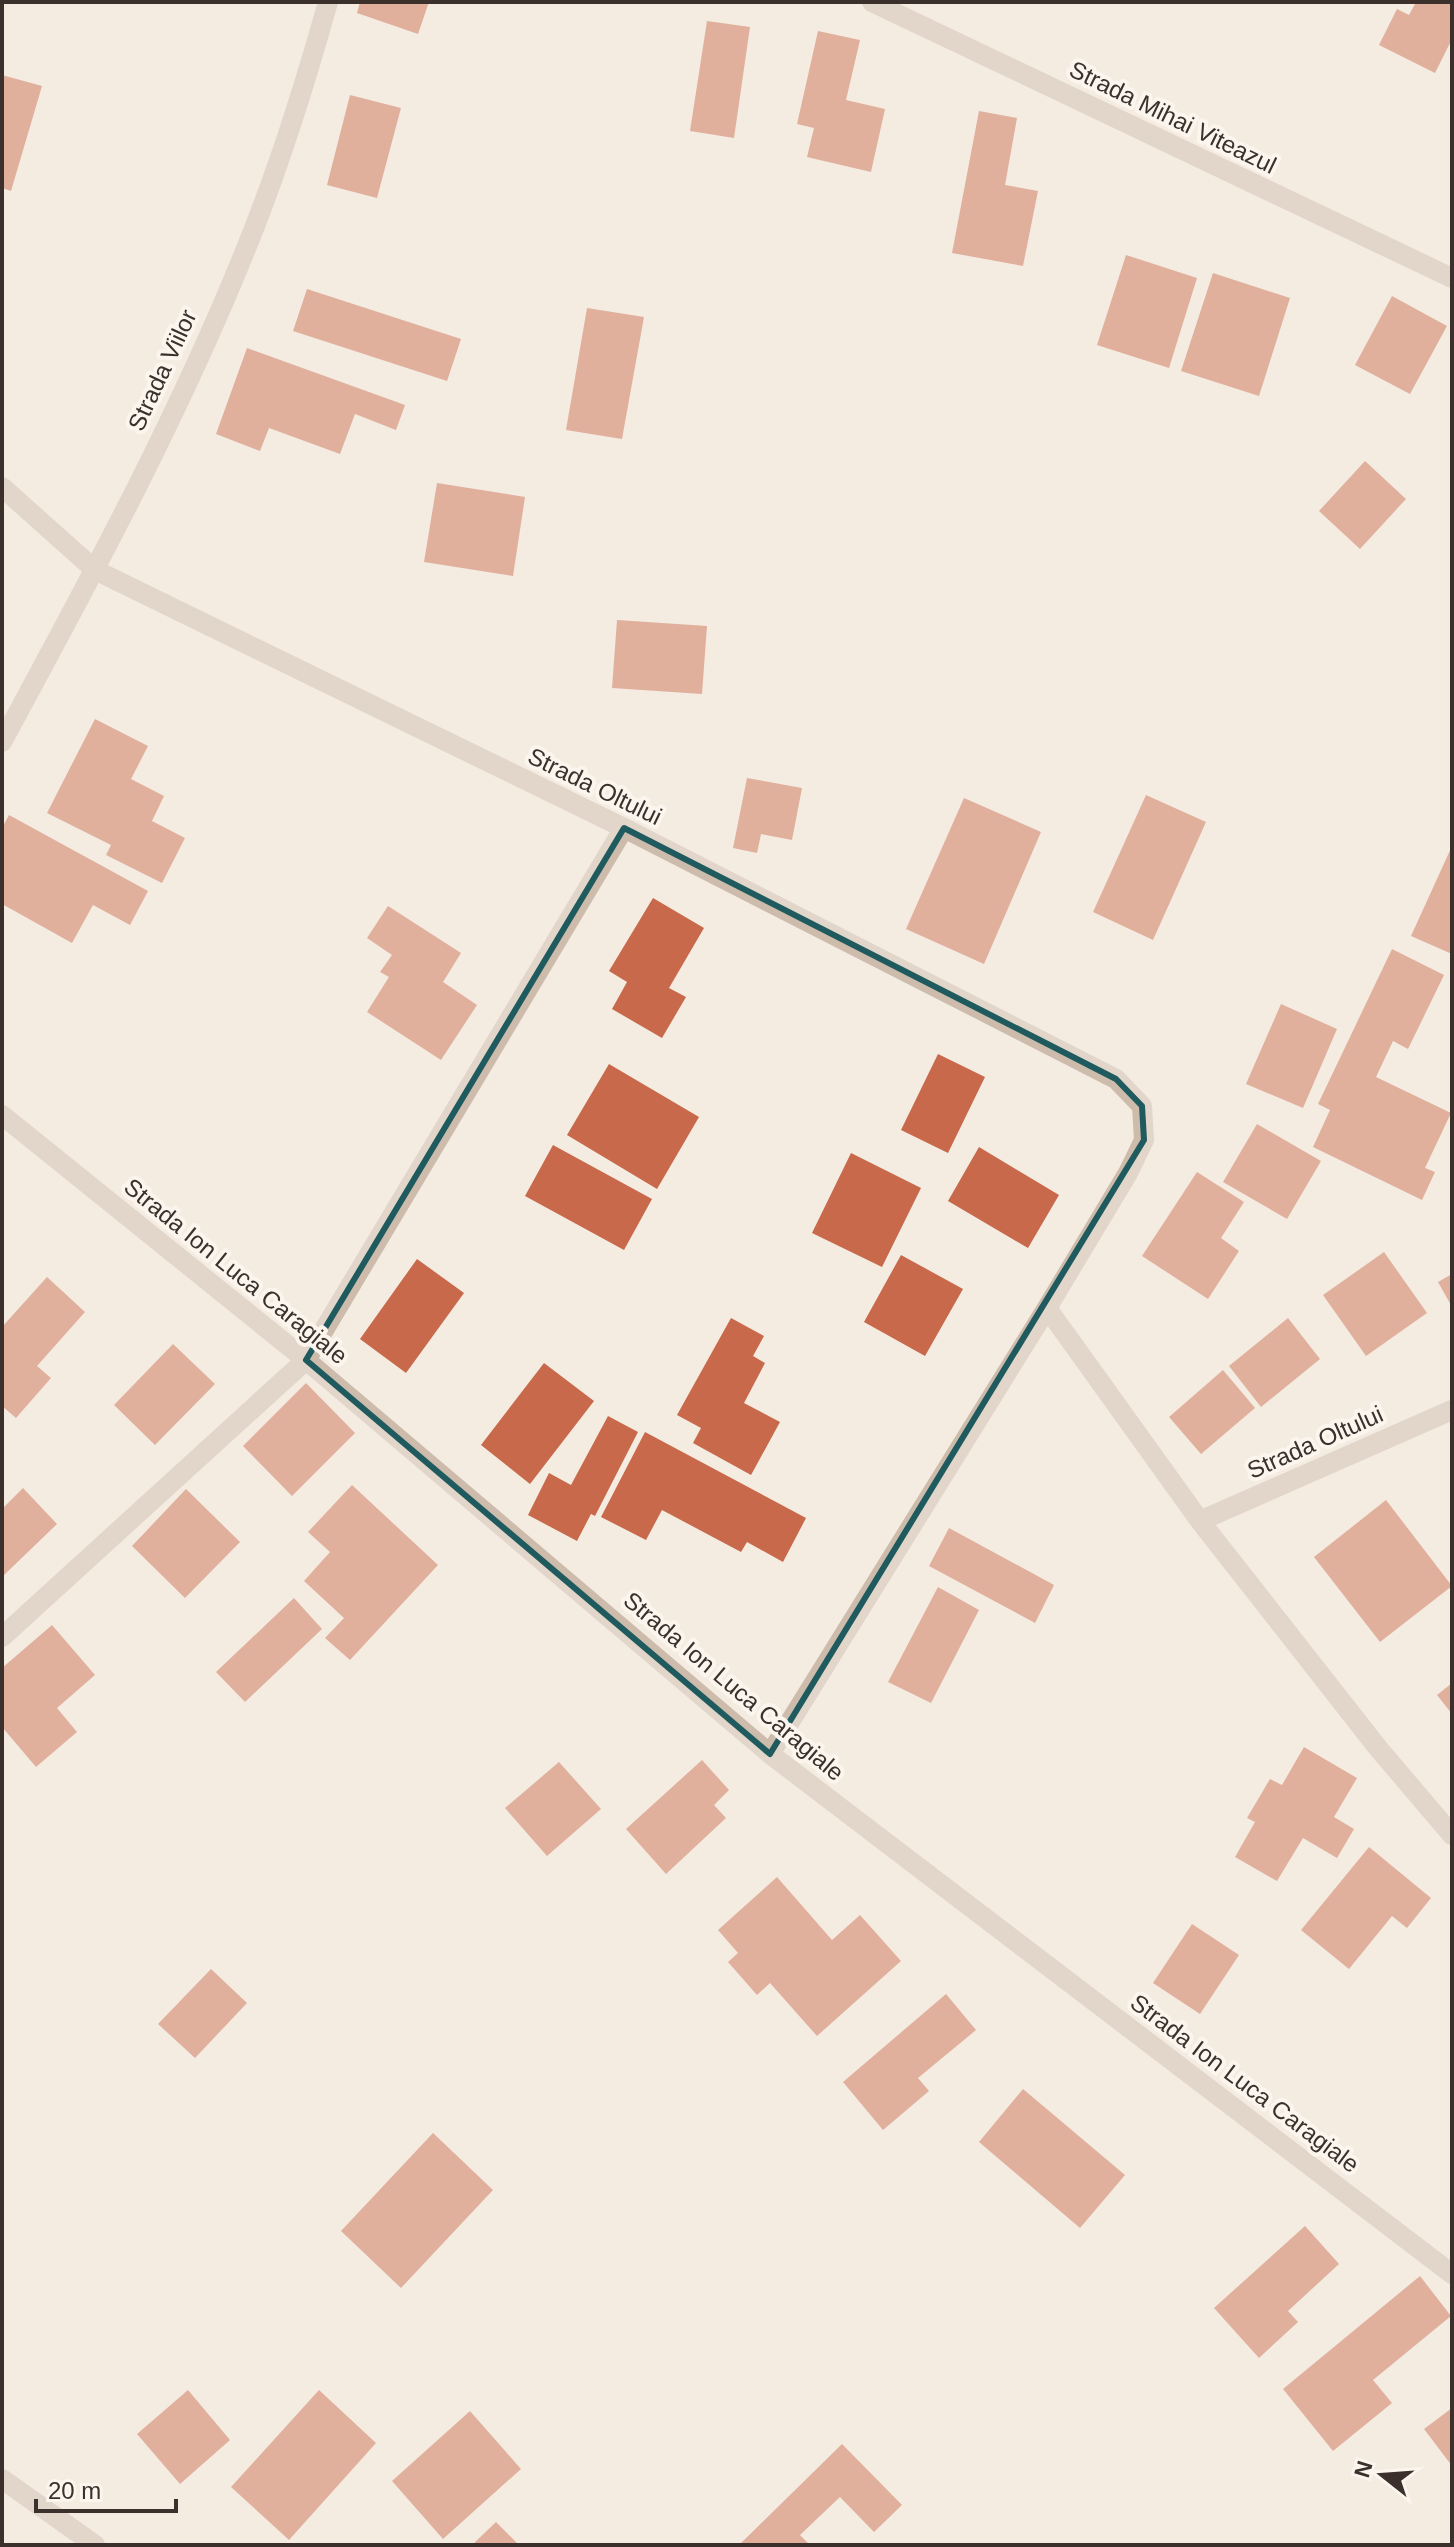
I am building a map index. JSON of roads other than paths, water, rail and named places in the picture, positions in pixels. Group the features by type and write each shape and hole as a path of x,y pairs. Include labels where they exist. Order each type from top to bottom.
{"street":[{"name":"Strada Viilor","path":"2,742 95,570 191,375 255,225 328,2"},
{"name":"Strada Mihai Viteazul","path":"872,2 1452,278"},
{"name":"Strada Oltului","path":"2,487 95,570 624,828 1116,1079 1142,1106 1144,1140 1128,1173 1047,1308"},
{"path":"2,1637 306,1360 624,828"},
{"name":"Strada Ion Luca Caragiale","path":"2,1115 306,1360 770,1754 1452,2274"},
{"path":"770,1754 1047,1308 1200,1521 1378,1748 1452,1835"},
{"name":"Strada Oltului","path":"1200,1521 1452,1410"},
{"path":"2,2479 95,2545"}]}
